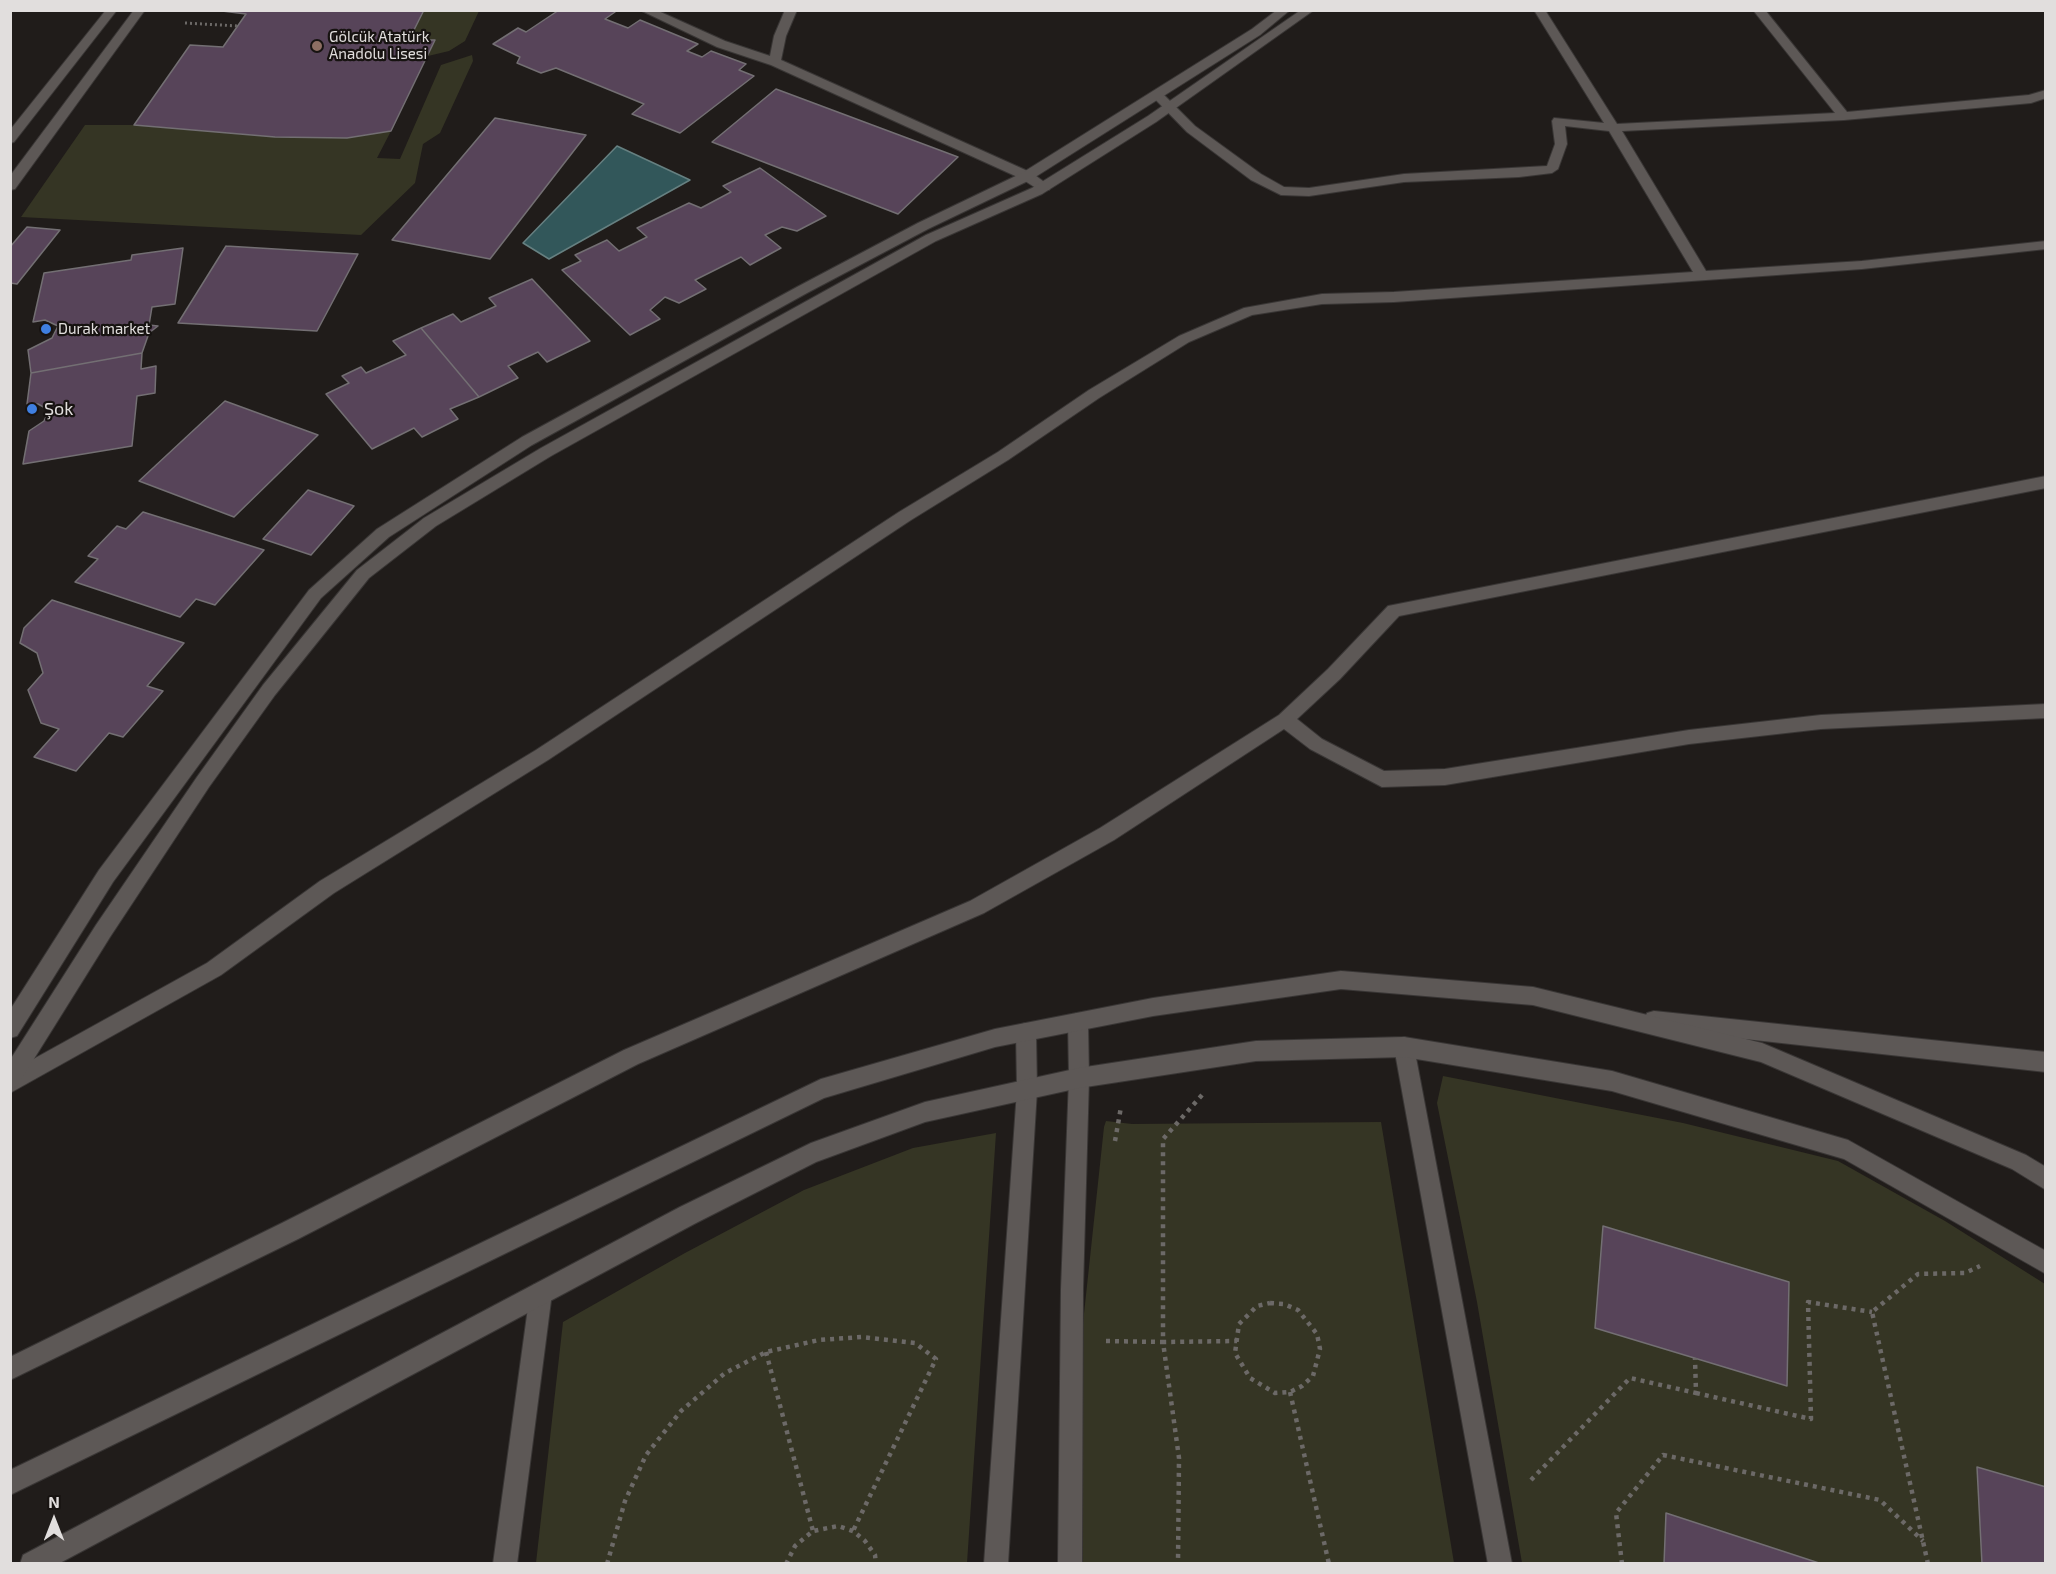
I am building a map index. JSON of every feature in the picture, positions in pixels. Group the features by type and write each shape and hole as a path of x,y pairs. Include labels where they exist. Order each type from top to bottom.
{"street":[{"path":"10,139 112,10"},
{"path":"10,186 140,10"},
{"path":"645,10 721,45 775,62 1027,176 1044,187"},
{"path":"775,62 780,36 791,10"},
{"path":"10,1029 106,876 274,647 315,594 383,533 527,441 589,410 832,274 923,226 1027,176 1157,95 1285,10"},
{"path":"10,1081 103,931 203,783 269,690 363,574 430,522 567,441 931,238 1044,187 1169,108 1309,10"},
{"path":"1539,10 1661,204 1701,274"},
{"path":"1758,10 1844,116"},
{"path":"1157,95 1191,129 1256,177 1281,191 1309,192 1404,178 1519,173 1552,169 1561,144 1558,121 1613,128 1844,116 2031,99 2046,94"},
{"path":"10,1081 214,969 327,887 542,755 905,516 1003,456 1094,394 1184,339 1249,311 1322,299 1394,297 1701,274 1862,265 2046,245"},
{"path":"10,1369 290,1231 631,1057 977,907 1107,834 1285,720 1334,674 1394,612 2046,482"},
{"path":"1285,720 1316,744 1382,779 1445,777 1689,737 1821,722 2046,711"},
{"path":"10,1483 821,1089 995,1038 1153,1007 1341,980 1533,996 1762,1053 2019,1162 2046,1180"},
{"path":"1604,1014 2046,1062"},
{"path":"1070,1563 1072,1289 1079,1078 1078,1022"},
{"path":"996,1563 1027,1090 1026,1032"},
{"path":"1404,1047 1500,1563"},
{"path":"32,1563 124,1517 541,1293 811,1153 925,1112 1079,1078 1256,1051 1404,1047 1612,1081 1848,1150 2046,1263"},
{"path":"506,1563 541,1293"}],"path":[{"path":"185,23 238,26"},
{"path":"1178,1563 1179,1458 1163,1342 1164,1139 1204,1093"},
{"path":"1531,1480 1630,1378 1811,1419 1808,1302 1872,1312 1918,1275 1965,1274 1982,1265"},
{"path":"1270,1303 1284,1304 1298,1310 1317,1334 1320,1348 1318,1364 1313,1376 1302,1386 1290,1392 1275,1393 1250,1378 1235,1353 1239,1324 1257,1306 1270,1303"},
{"path":"1872,1312 1928,1563"},
{"path":"606,1563 625,1502 646,1455 681,1411 725,1373 766,1352 819,1340 862,1337 915,1343 936,1359 853,1531"},
{"path":"1094,1340 1237,1341"},
{"path":"766,1352 813,1531"},
{"path":"1695,1358 1696,1393"},
{"path":"1290,1392 1329,1563"},
{"path":"1622,1563 1616,1513 1664,1455 1880,1500 1923,1541"},
{"path":"786,1563 795,1546 813,1531 838,1526 853,1531 865,1541 875,1555 876,1563"}],"green space":[{"path":"424,11 479,11 465,41 449,51 428,56 434,40 409,40"},
{"path":"472,55 473,61 440,133 423,144 415,183 361,235 21,217 85,125 134,125 276,137 347,138 391,131 377,158 400,159 441,65"},
{"path":"1443,1076 1683,1123 1838,1161 1945,1221 2045,1284 2045,1563 1522,1563 1477,1302 1437,1103"},
{"path":"1106,1121 1132,1124 1381,1122 1454,1563 1080,1564 1083,1323"},
{"path":"996,1133 967,1563 536,1563 563,1322 685,1253 804,1190 913,1148"}],"water":[{"path":"617,146 690,180 549,259 523,243"}],"building":[{"path":"214,10 424,10 409,40 435,40 391,131 347,138 275,137 134,125 190,45 223,47 246,14"},
{"path":"559,10 612,10 615,12 605,19 628,28 640,20 698,44 687,51 702,57 711,51 746,64 739,70 754,76 680,133 632,114 644,104 556,68 541,73 517,63 520,57 493,44 518,28 526,32"},
{"path":"776,89 958,157 898,214 712,142"},
{"path":"495,118 586,135 490,259 392,240"},
{"path":"760,168 826,216 797,231 782,227 765,235 781,248 750,265 741,257 695,280 706,289 679,303 665,297 650,310 660,319 630,335 562,270 581,261 575,255 607,240 619,251 647,237 637,228 689,203 701,208 731,192 723,186"},
{"path":"27,227 60,230 17,284 10,283 10,247"},
{"path":"226,246 358,254 317,331 178,323"},
{"path":"183,248 175,304 152,307 149,325 158,326 149,333 142,353 31,373 28,350 52,338 58,326 45,320 33,322 44,273 131,260 132,255"},
{"path":"532,279 590,341 547,362 538,352 508,366 518,378 479,397 421,328 453,314 461,322 496,306 489,298"},
{"path":"421,328 479,397 450,409 458,419 422,437 414,428 372,449 326,394 349,383 342,376 361,367 366,373 406,355 393,341"},
{"path":"142,353 141,369 156,366 155,393 137,396 132,446 23,464 29,431 44,421 49,410 38,404 27,404 31,373"},
{"path":"225,401 318,435 234,517 139,481"},
{"path":"308,490 354,506 311,555 263,539"},
{"path":"143,512 264,550 215,605 196,599 180,617 75,582 98,559 88,556 117,526 126,529"},
{"path":"52,600 184,643 147,686 163,691 123,737 109,733 76,771 34,757 59,729 41,723 28,690 43,673 37,653 20,643 24,628"},
{"path":"1603,1226 1789,1282 1787,1386 1595,1328"},
{"path":"1977,1467 2046,1487 2046,1564 1982,1564"},
{"path":"1666,1513 1822,1564 1664,1564"}],"place":[{"name":"Gölcük Atatürk Anadolu Lisesi","path":"317,46"},
{"name":"Durak market","path":"46,329"},
{"name":"Şok","path":"32,409"}]}
